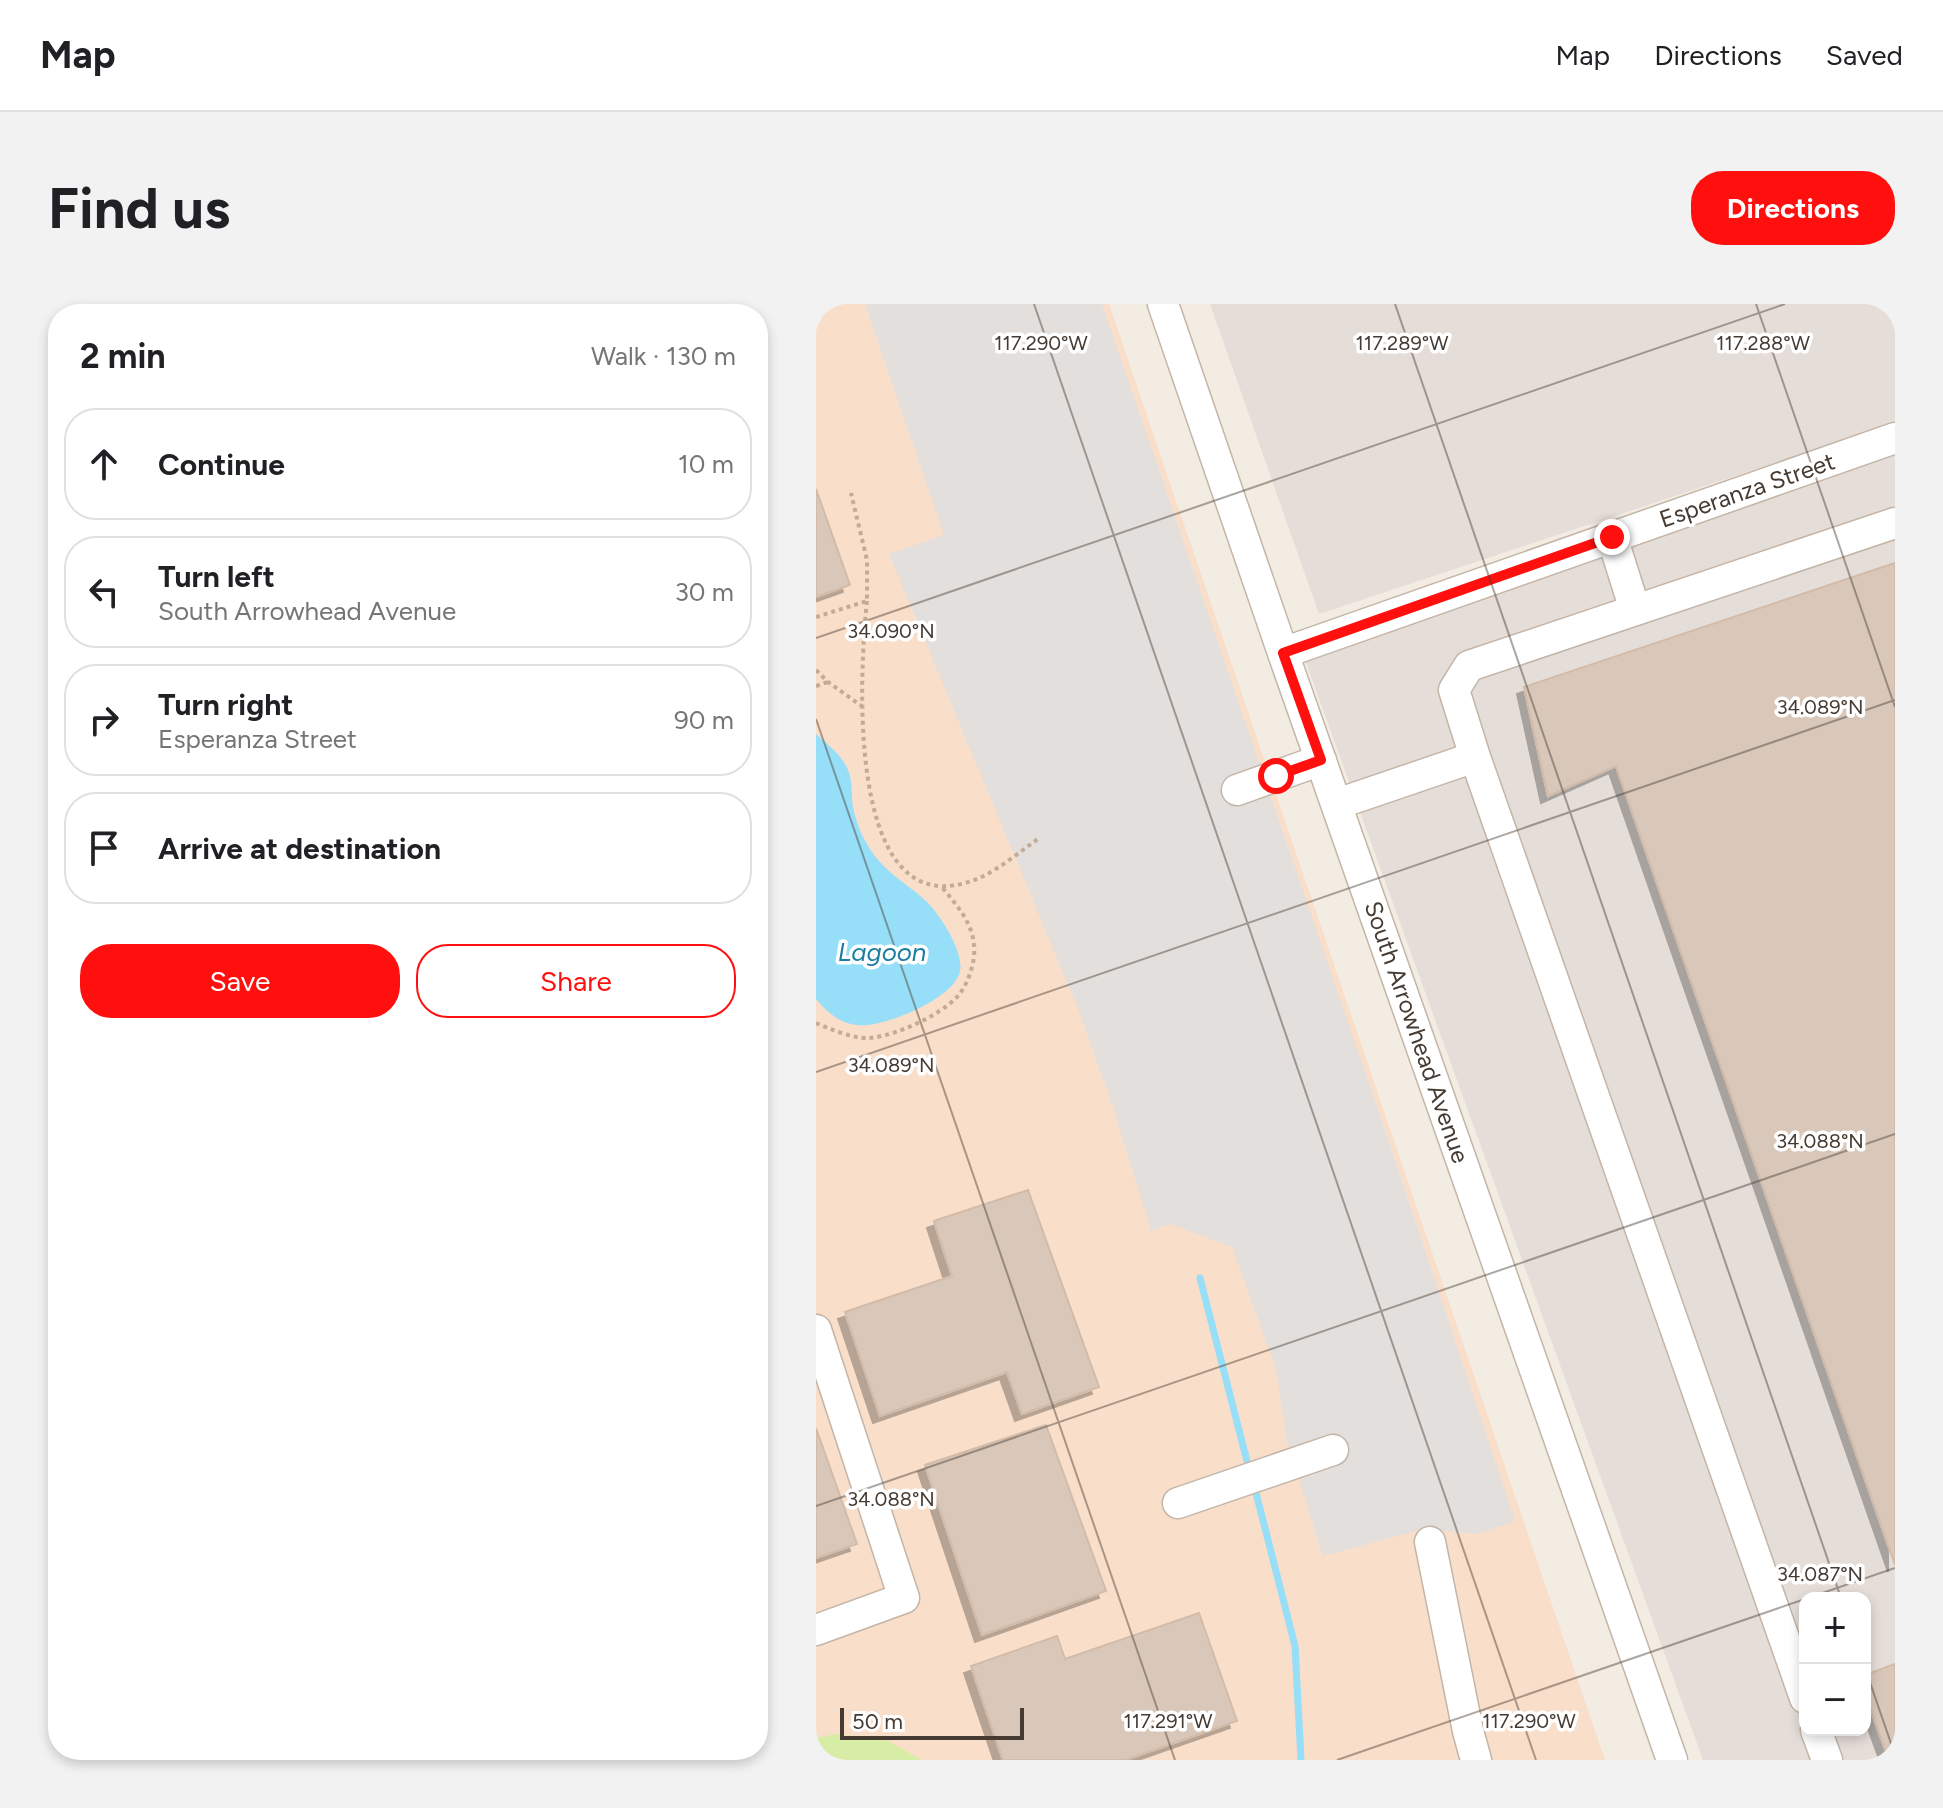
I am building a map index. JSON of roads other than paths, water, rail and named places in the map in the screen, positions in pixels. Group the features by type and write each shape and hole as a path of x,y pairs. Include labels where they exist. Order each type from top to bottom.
{"street":[{"name":"South Arrowhead Avenue","path":"1163,304 1672,1760"},
{"name":"Esperanza Street","path":"1283,653 1895,438"},
{"path":"1799,1681 1454,690 1469,666 1895,523"},
{"path":"1612,537 1635,610"},
{"path":"1337,804 1475,757"},
{"path":"1237,790 1321,760"},
{"path":"816,1330 904,1598 816,1630"},
{"path":"1178,1503 1333,1450"},
{"path":"1430,1542 1476,1760"},
{"path":"1818,1736 1827,1760"}],"water":[{"name":"Lagoon","path":"816,734 838,755 848,770 855,814 870,849 884,867 932,907 950,934 958,954 960,971 945,992 916,1010 882,1022 856,1025 844,1022 816,999"}],"waterway":[{"path":"1200,1278 1249,1469"},
{"path":"1254,1485 1295,1646 1301,1760"}]}
